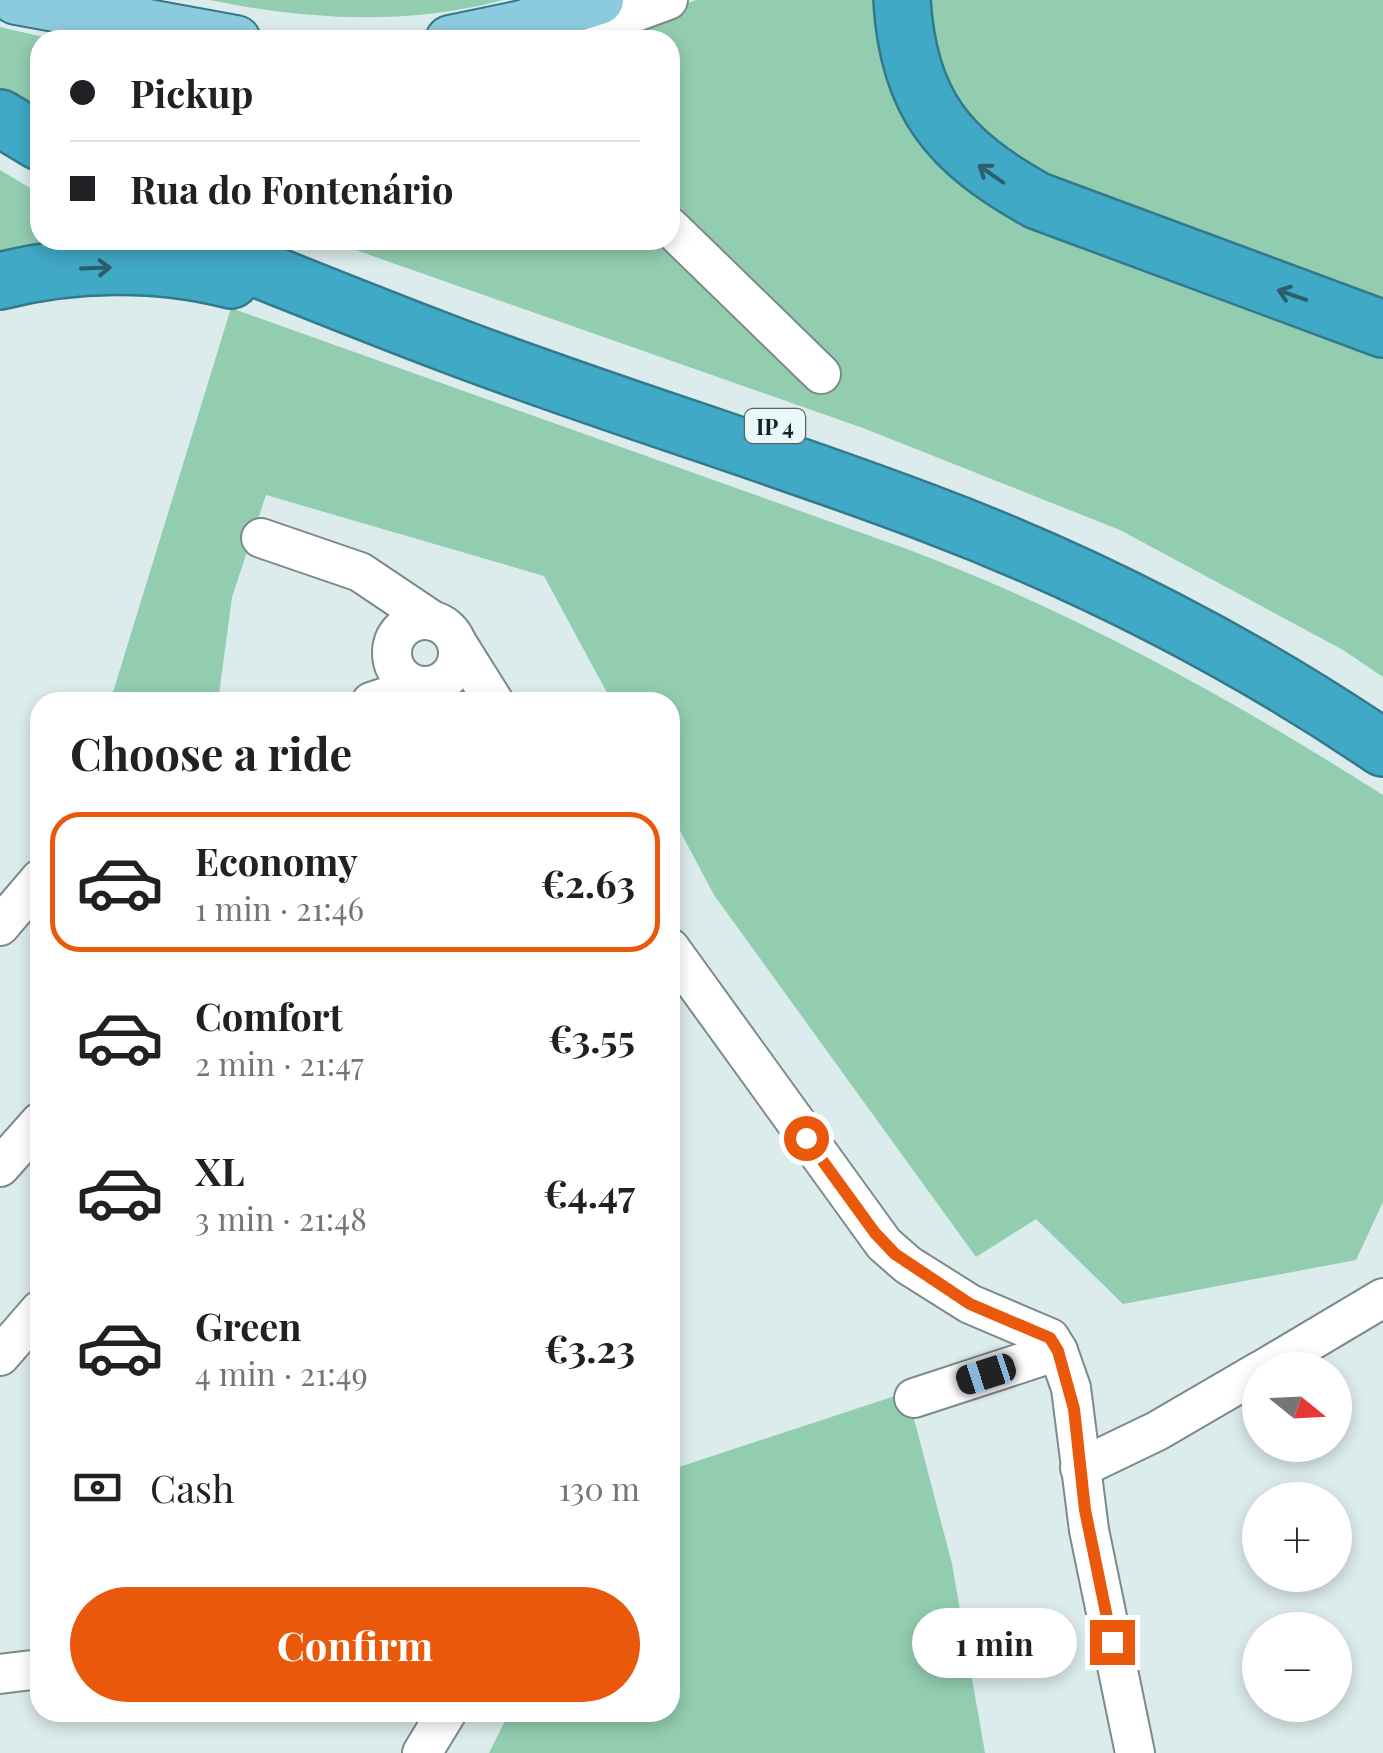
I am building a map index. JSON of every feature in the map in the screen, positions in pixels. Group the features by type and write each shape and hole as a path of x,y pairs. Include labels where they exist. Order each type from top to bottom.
{"highway":[{"path":"902,0 908,54 928,104 951,140 1004,183 1038,202 1383,329"},
{"path":"0,118 30,136"},
{"path":"0,147 30,164"},
{"name":"IP 4","path":"211,250 454,346 936,516 1174,625 1266,675 1383,748"},
{"name":"IP 4","path":"283,250 954,490 1049,529 1242,623 1383,710"},
{"path":"0,281 60,270 183,270 230,280 379,330 454,346"}],"main road":[{"path":"16,0 135,30"},
{"path":"87,0 140,30"},
{"path":"498,30 599,0"}],"street":[{"path":"587,30 668,0"},
{"path":"0,12 129,30"},
{"path":"680,237 821,374"},
{"path":"261,538 345,566 386,590 444,632 487,692"},
{"path":"386,590 393,607 401,676 423,690 456,666 444,632"},
{"path":"375,692 395,647 412,623 444,632"},
{"path":"0,926 30,891"},
{"path":"680,962 884,1244 922,1275 970,1304 1054,1344 1074,1409 1088,1530 1135,1753"},
{"path":"0,1167 30,1133"},
{"path":"1292,1352 1383,1298"},
{"path":"0,1356 30,1322"},
{"path":"914,1398 1054,1344"},
{"path":"1080,1468 1157,1431 1242,1381"},
{"path":"0,1674 30,1670"},
{"path":"422,1753 441,1722"}],"green space":[{"path":"210,0 503,0 430,14 357,17 283,12"},
{"path":"696,0 880,0 916,117 1383,353 1383,677 1343,650 1120,530 863,428 356,250 680,250 680,30 618,30"},
{"path":"925,0 1383,0 1383,305 1034,176 966,122 935,65"},
{"path":"0,27 30,34 30,108 0,91"},
{"path":"0,170 30,188 30,250 36,250 0,257"},
{"path":"231,308 967,573 1150,659 1268,724 1383,795 1383,1202 1356,1260 1123,1304 1036,1219 976,1257 714,895 680,831 680,692 607,692 544,576 266,495 232,597 219,692 113,692"},
{"path":"907,1392 952,1564 985,1753 489,1753 504,1722 680,1722 680,1467"}],"route":[{"path":"806,1138 875,1233 895,1254 970,1304 1050,1338 1058,1351 1074,1409 1085,1510 1112,1642"}]}
